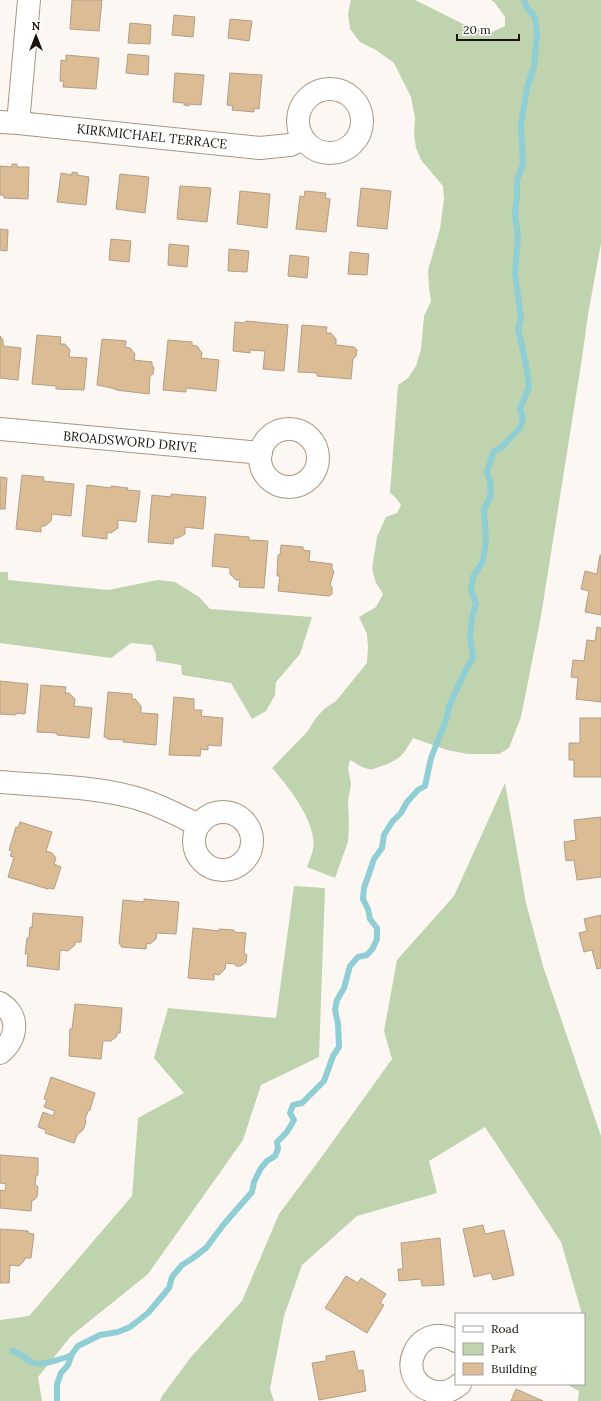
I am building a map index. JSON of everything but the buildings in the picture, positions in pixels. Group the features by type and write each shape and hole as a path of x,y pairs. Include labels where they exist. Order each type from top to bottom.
{"street":[{"path":"9,122 29,0"},
{"name":"KIRKMICHAEL TERRACE","path":"9,122 260,148 290,145 303,138"},
{"name":"BROADSWORD DRIVE","path":"0,428 261,453"},
{"path":"0,782 105,791 137,798 165,809 198,825"},
{"path":"0,1003 8,1009 12,1017 14,1033 11,1041 0,1053"},
{"path":"455,1340 448,1337 431,1337 423,1341 417,1347 411,1362 415,1379 420,1386 435,1397 452,1390 459,1385"}],"green space":[{"path":"351,0 415,0 467,26 492,32 505,26 505,17 491,0 601,0 601,243 588,315 541,616 521,717 509,748 499,754 468,754 447,750 413,738 398,759 376,768 365,768 350,760 348,768 351,784 348,801 348,842 335,878 307,867 313,849 311,828 293,795 272,768 307,732 324,709 336,701 367,663 367,634 359,617 376,607 383,594 376,583 372,569 377,537 386,517 397,513 401,505 390,493 398,385 408,378 416,366 421,349 424,316 431,301 428,270 440,229 444,199 443,186 421,160 416,148 414,134 415,118 411,97 394,63 376,50 360,42 350,29 348,14"},
{"path":"0,572 8,572 8,580 108,590 158,580 175,582 199,597 210,609 312,617 300,654 276,682 275,695 266,711 252,719 231,683 182,675 181,665 156,661 156,654 152,645 131,643 111,658 0,643"},
{"path":"505,783 526,903 543,966 601,1136 601,1401 578,1401 579,1391 568,1385 585,1385 585,1313 582,1313 561,1242 485,1127 429,1161 437,1193 357,1216 302,1265 284,1316 270,1389 274,1401 160,1401 162,1396 191,1357 242,1301 279,1214 392,1059 384,1031 397,960 454,896"},
{"path":"294,886 325,888 319,1057 261,1085 243,1140 148,1274 71,1336 38,1377 42,1401 0,1401 0,1320 29,1316 132,1196 138,1118 184,1093 154,1058 168,1008 276,1018"}],"waterway":[{"path":"57,1401 57,1384 61,1373 68,1365 72,1354 78,1346 100,1335 118,1332 130,1327 148,1313 169,1288 172,1277 182,1265 206,1248 224,1224 252,1192 254,1182 261,1168 267,1161 275,1156 278,1149 277,1142 287,1132 294,1120 290,1113 293,1105 302,1103 324,1081 333,1056 339,1047 338,1024 335,1010 337,1000 344,988 350,966 358,957 367,955 373,948 377,939 377,928 370,919 368,909 363,899 364,888 374,859 382,848 384,835 392,822 401,813 407,802 418,790 425,786 431,758 446,720 449,706 467,667 473,659 470,635 472,618 476,604 471,589 473,577 483,561 486,541 484,509 491,496 490,482 487,472 494,451 502,447 520,428 523,418 520,409 529,387 526,364 518,329 521,319 515,273 518,237 515,214 517,180 523,164 521,125 527,88 534,67 537,33 535,17 527,8 524,0"},
{"path":"12,1351 37,1364 65,1358 72,1354"}]}
